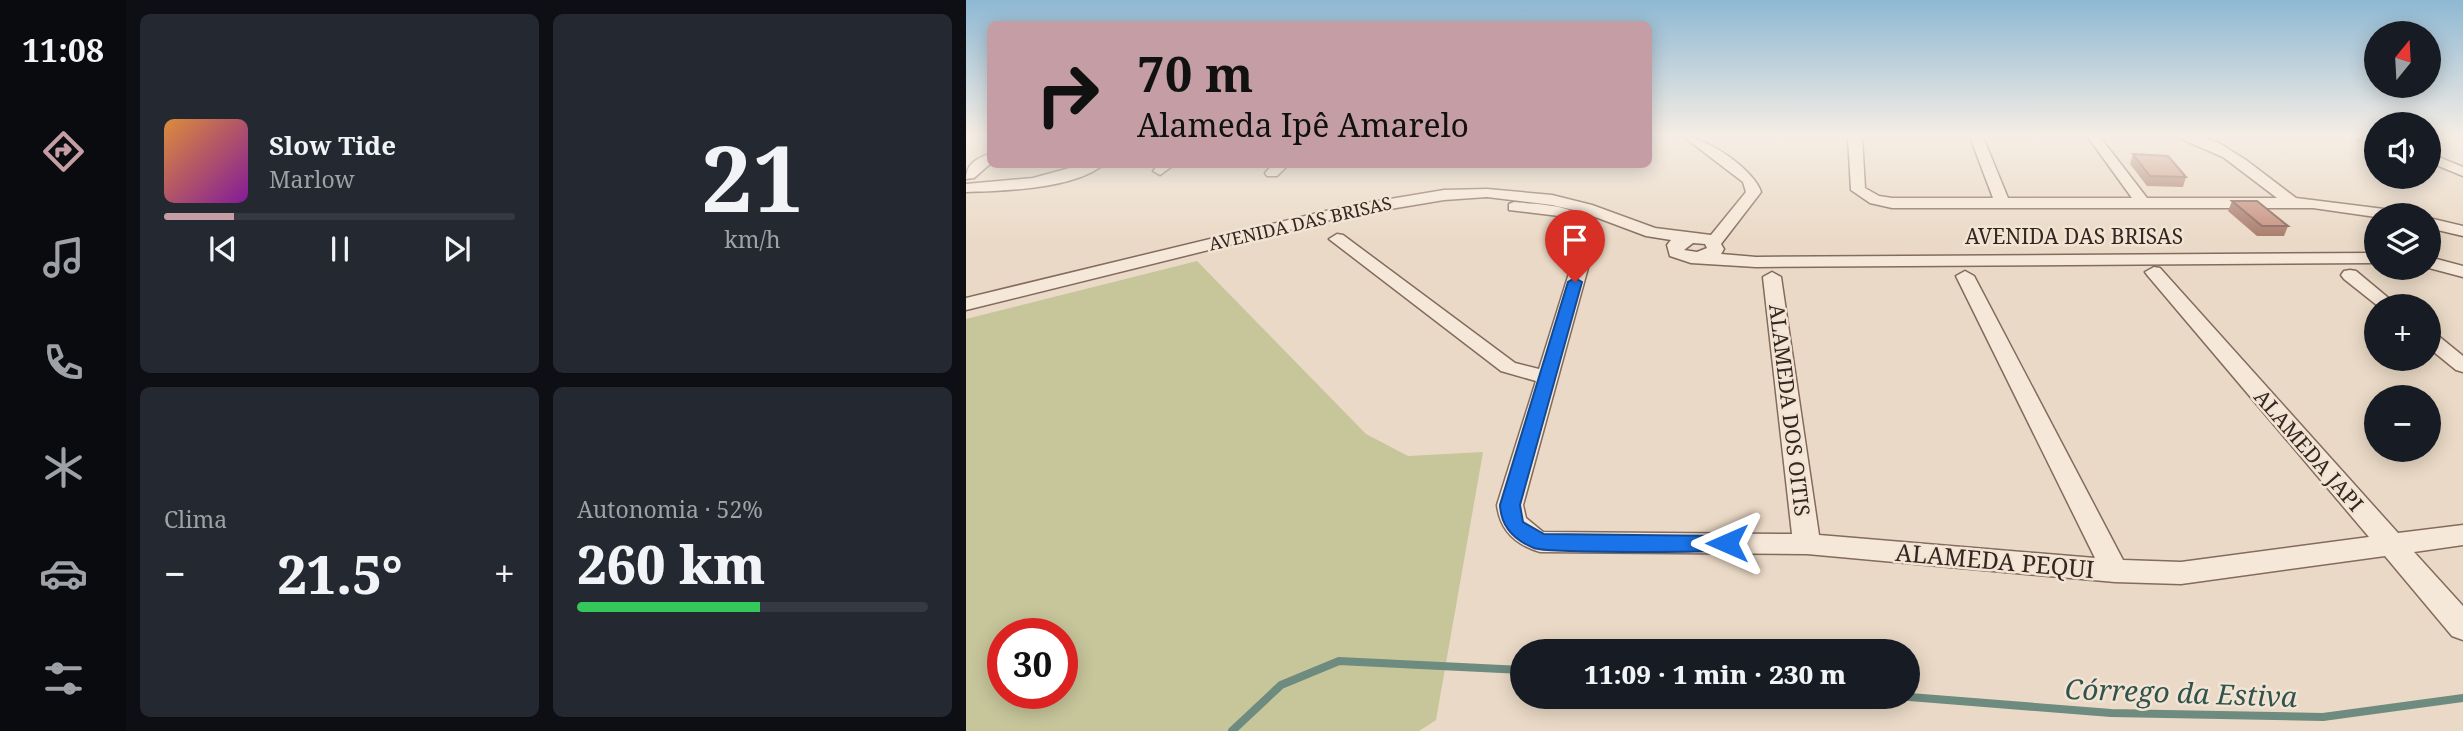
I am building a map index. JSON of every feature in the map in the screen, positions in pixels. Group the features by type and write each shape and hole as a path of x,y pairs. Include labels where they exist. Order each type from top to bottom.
{"street":[{"path":"969,179 1062,175 1074,171"},
{"path":"1680,255 1675,245 1705,242 1754,192 1750,180 1738,171"},
{"path":"1857,171 1858,190 1875,200 1892,203 2292,203 2364,212"},
{"path":"1989,171 2002,203"},
{"path":"2119,171 2143,203"},
{"path":"2250,171 2292,203"},
{"name":"AVENIDA DAS BRISAS","path":"966,304 1342,212 1433,197 1487,193 1520,195 1587,208 1635,228 1705,242 1772,269"},
{"path":"1336,239 1508,367 1546,377 1589,235 1586,226 1577,218 1563,212 1514,207"},
{"path":"2441,226 2463,231"},
{"name":"AVENIDA DAS BRISAS","path":"1635,228 1644,239 1680,255 1772,269 2364,258"},
{"path":"1699,257 1711,254 1705,242"},
{"path":"2441,266 2463,272"},
{"name":"ALAMEDA DOS OITIS","path":"1772,269 1807,544"},
{"name":"ALAMEDA JAPI","path":"2154,272 2463,627"},
{"path":"2350,275 2374,294"},
{"path":"1965,276 2115,571"},
{"path":"2441,348 2463,366"},
{"name":"ALAMEDA PEQUI","path":"1546,377 1510,505 1510,517 1516,527 1526,536 1540,542 1807,544 2115,571 2181,573 2463,535"}],"shaded area":[{"path":"1197,261 1366,434 1408,456 1483,452 1436,720 1419,731 966,731 966,319"}],"building":[{"path":"2146,171 2181,171 2186,177 2150,176"},
{"path":"2232,201 2257,201 2288,226 2262,226"}],"waterway":[{"name":"Córrego da Estiva","path":"1232,731 1281,685 1339,661 1510,669"},
{"name":"Córrego da Estiva","path":"1920,698 2111,713 2323,717 2463,698"}],"route":[{"path":"1575,282 1510,505 1510,517 1526,536 1540,542 1727,543"}]}
